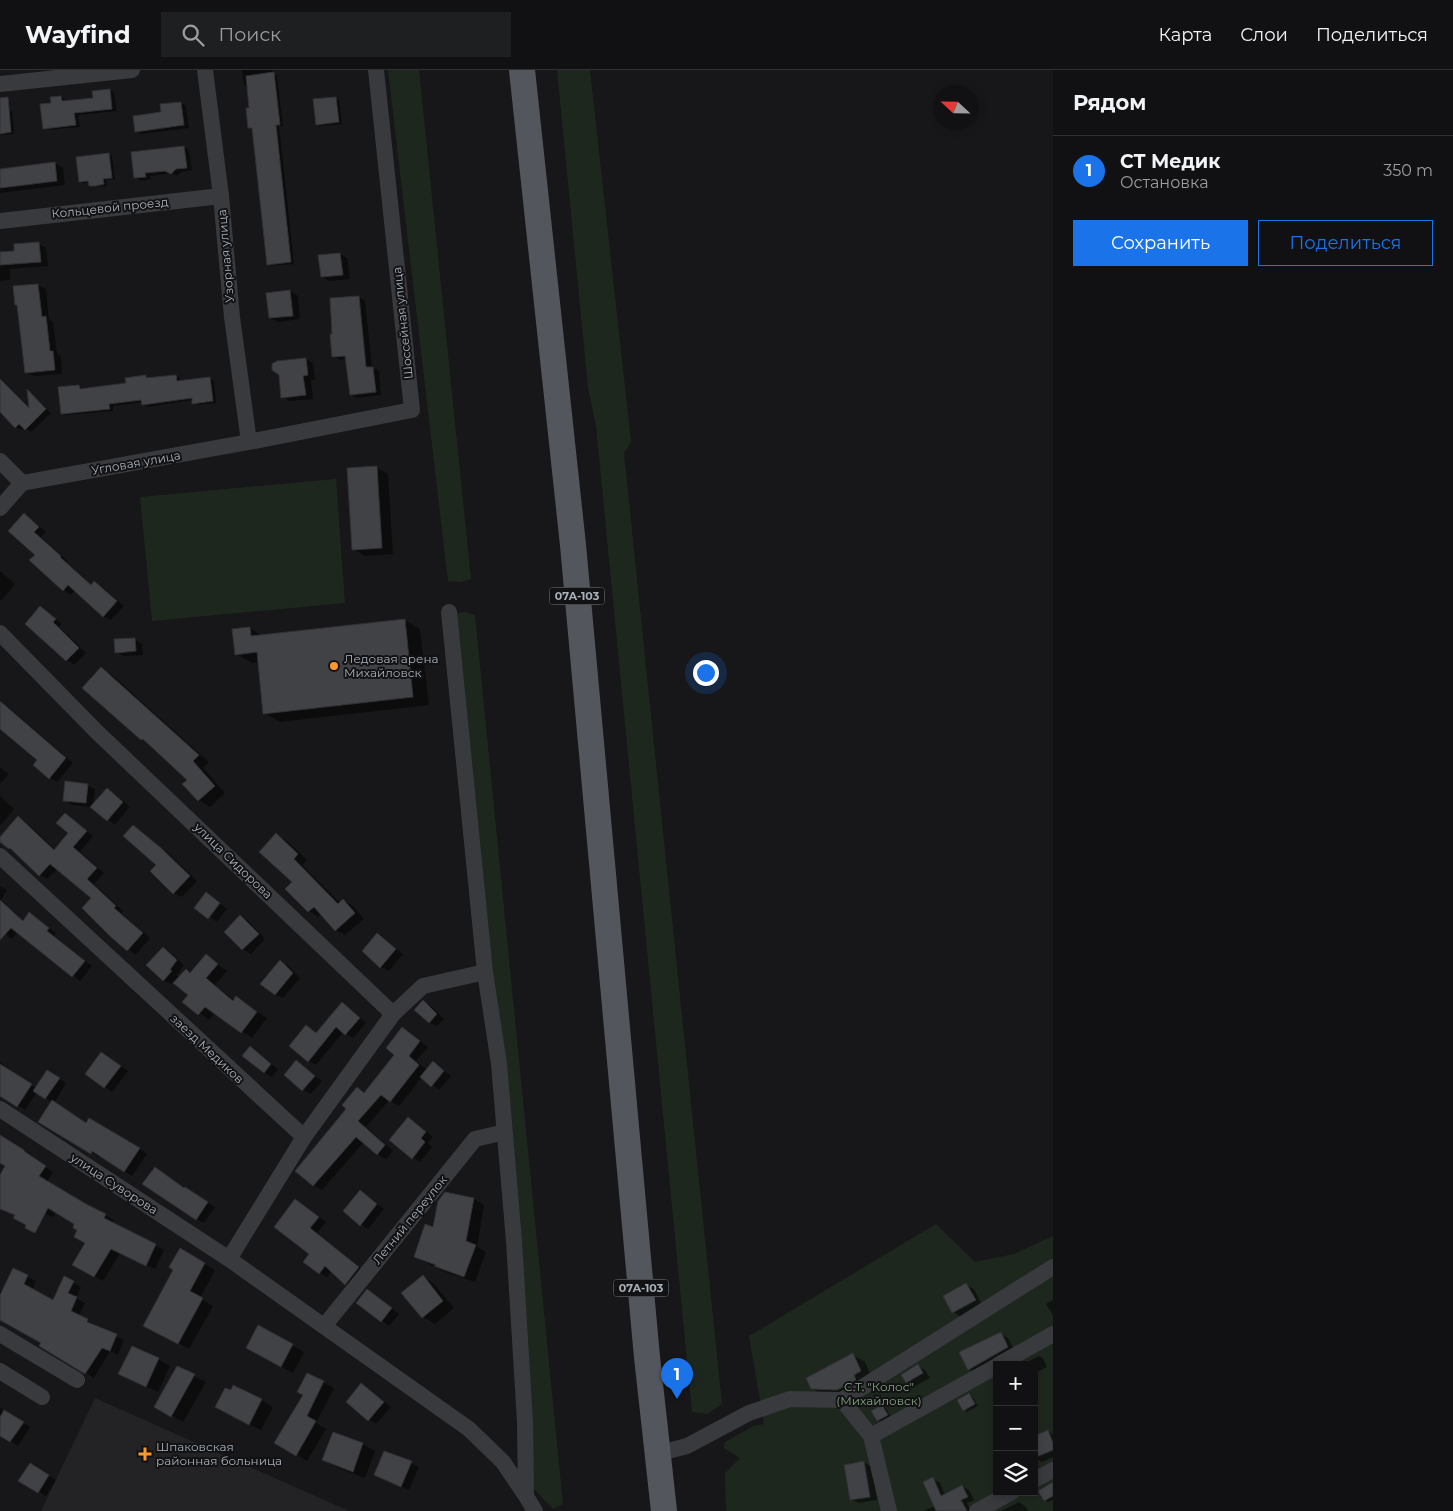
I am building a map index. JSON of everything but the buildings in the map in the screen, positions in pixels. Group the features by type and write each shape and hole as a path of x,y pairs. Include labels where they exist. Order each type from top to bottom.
{"main road":[{"name":"07А-103","path":"522,70 573,545 647,1357 664,1511"}],"street":[{"path":"0,84 132,70"},
{"name":"Узорная улица","path":"205,70 232,317 249,442"},
{"name":"Шоссейная улица","path":"249,442 412,410 376,70"},
{"name":"Кольцевой проезд","path":"0,221 220,196"},
{"name":"Угловая улица","path":"22,483 249,442"},
{"path":"0,461 22,483 0,508"},
{"path":"449,612 485,972 499,1064 505,1132 525,1413 526,1496"},
{"name":"улица Сидорова","path":"0,633 97,732 393,1014"},
{"name":"заезд Медиков","path":"0,856 304,1137"},
{"path":"229,1259 304,1137 393,1014 423,986 485,972"},
{"name":"улица Суворова","path":"0,1109 229,1259 325,1325 469,1429 503,1462 535,1511"},
{"name":"Летний переулок","path":"325,1325 475,1139 505,1132"},
{"path":"657,1454 687,1446 749,1413 790,1399 842,1400 1053,1267"},
{"path":"0,1334 77,1380"},
{"path":"1005,1361 1053,1334"},
{"path":"871,1436 993,1368"},
{"path":"0,1371 42,1397"},
{"path":"842,1400 871,1436 889,1511"},
{"path":"1038,1478 1053,1470"},
{"path":"978,1511 1005,1496"}],"shaded area":[{"name":"Шпаковская районная больница","path":"95,1398 349,1511 41,1511"}],"green space":[{"path":"388,70 419,70 471,579 460,582 448,581"},
{"path":"557,70 590,70 631,442 624,453 722,1404 707,1414 692,1412 596,426 588,388"},
{"path":"336,479 345,603 152,621 140,497"},
{"path":"465,612 475,615 563,1504 553,1509 534,1489 454,614"},
{"name":"С.Т. \"Колос\" (Михайловск)","path":"936,1224 975,1262 1014,1254 1053,1236 1053,1511 726,1511 725,1473 740,1458 724,1448 725,1442 753,1426 764,1424 749,1336"}],"place":[{"name":"Ледовая арена Михайловск","path":"334,666"},
{"name":"СТ Медик","path":"677,1399"},
{"name":"Шпаковская районная больница","path":"145,1454"}]}
